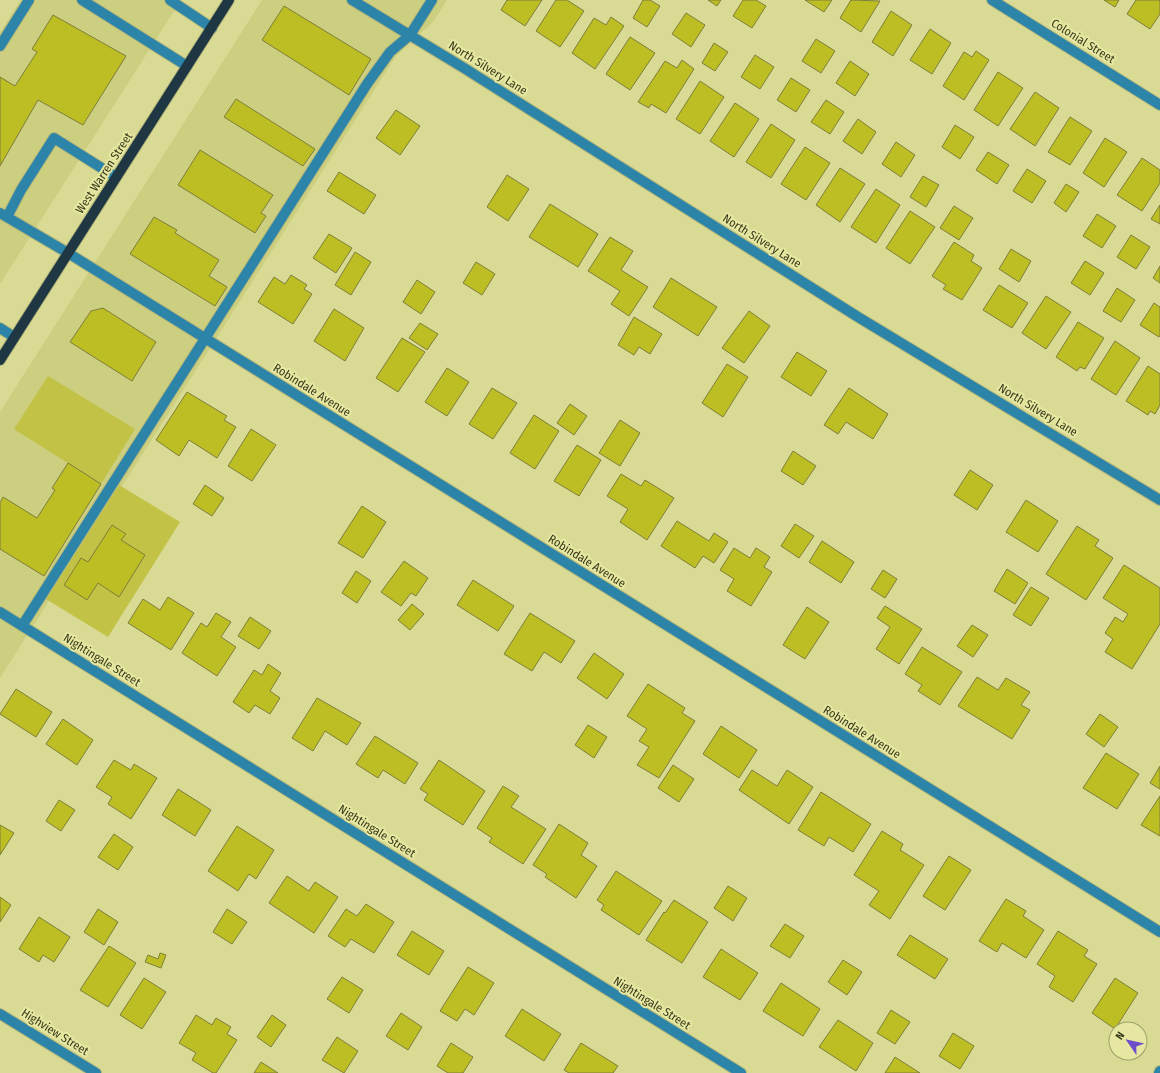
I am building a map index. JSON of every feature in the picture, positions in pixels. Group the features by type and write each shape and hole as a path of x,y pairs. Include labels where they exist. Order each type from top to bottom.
{"main road":[{"name":"West Warren Street","path":"0,360 229,0"}],"street":[{"path":"0,46 29,0"},
{"path":"82,0 187,66"},
{"path":"170,0 212,28"},
{"name":"North Silvery Lane","path":"352,0 858,317 1160,500"},
{"path":"22,626 367,84 390,52 410,35 432,0"},
{"name":"Colonial Street","path":"992,0 1160,105"},
{"path":"3,215 21,190 54,138 116,177"},
{"name":"Robindale Avenue","path":"3,215 68,253 1160,932"},
{"path":"0,328 14,337"},
{"name":"Nightingale Street","path":"0,612 741,1073"},
{"name":"Highview Street","path":"0,1014 96,1073"}],"shaded area":[{"path":"21,0 181,0 0,284 0,32"},
{"path":"262,0 447,0 433,22 396,56 0,678 0,412"},
{"path":"48,376 135,429 101,484 14,429"},
{"path":"119,485 180,522 108,637 46,599"}],"building":[{"path":"507,0 542,0 525,26 501,10"},
{"path":"556,0 567,0 584,11 560,47 536,31"},
{"path":"643,0 650,0 660,6 647,27 633,18"},
{"path":"708,0 721,0 717,6"},
{"path":"743,0 756,0 766,6 752,28 733,16"},
{"path":"805,0 832,0 824,12"},
{"path":"851,0 880,1 861,32 840,18"},
{"path":"1104,0 1119,0 1115,7"},
{"path":"1136,0 1160,0 1160,14 1150,29 1127,14"},
{"path":"284,6 371,59 349,95 262,40"},
{"path":"891,11 912,25 893,56 872,42"},
{"path":"686,13 705,25 691,47 672,34"},
{"path":"53,15 126,56 83,125 38,100 0,166 0,77 15,86 37,52 32,49"},
{"path":"611,17 624,26 595,69 572,53 594,18 606,25"},
{"path":"930,29 951,43 932,74 910,60"},
{"path":"630,37 655,53 630,90 606,74"},
{"path":"816,39 835,51 821,73 802,61"},
{"path":"714,43 728,52 715,71 702,63"},
{"path":"976,51 989,60 964,100 943,86 964,52 972,57"},
{"path":"755,55 774,67 760,89 741,77"},
{"path":"682,60 694,69 666,113 651,104 649,108 638,102 665,61 677,68"},
{"path":"850,61 869,74 855,96 836,83"},
{"path":"998,72 1023,88 998,126 974,110"},
{"path":"791,78 810,90 796,112 777,100"},
{"path":"700,81 724,97 700,134 676,119"},
{"path":"1035,92 1059,108 1035,146 1010,129"},
{"path":"236,99 315,149 303,166 224,117"},
{"path":"826,100 844,112 830,134 811,122"},
{"path":"735,103 759,119 734,157 710,141"},
{"path":"396,110 420,126 400,155 376,138"},
{"path":"1070,117 1092,131 1070,165 1048,152"},
{"path":"858,119 876,132 862,154 843,141"},
{"path":"771,124 795,140 771,178 746,162"},
{"path":"955,125 974,137 960,159 942,147"},
{"path":"1105,138 1127,152 1104,187 1083,173"},
{"path":"896,142 915,155 901,177 882,164"},
{"path":"805,147 830,163 806,200 781,184"},
{"path":"200,150 273,195 261,213 266,216 255,233 178,185"},
{"path":"988,152 1009,165 997,184 976,170"},
{"path":"1142,158 1160,170 1160,183 1142,211 1117,195"},
{"path":"840,168 865,184 840,222 816,205"},
{"path":"1027,169 1046,181 1032,203 1013,191"},
{"path":"339,172 376,195 364,214 327,191"},
{"path":"507,175 529,189 508,221 487,207"},
{"path":"923,176 939,185 926,207 910,197"},
{"path":"1066,184 1079,192 1066,212 1054,203"},
{"path":"876,189 900,205 876,243 851,227"},
{"path":"550,204 598,234 578,267 529,237"},
{"path":"1160,205 1160,224 1151,219"},
{"path":"954,206 973,218 959,240 940,228"},
{"path":"910,211 935,227 910,264 886,248"},
{"path":"1097,214 1116,226 1102,248 1083,236"},
{"path":"154,217 177,230 175,233 219,260 209,276 227,287 215,306 130,254"},
{"path":"329,234 352,248 336,273 313,258"},
{"path":"1131,235 1150,247 1136,269 1117,257"},
{"path":"610,237 633,251 621,270 648,287 629,316 611,304 620,291 588,271"},
{"path":"954,242 974,255 971,261 982,268 962,300 943,289 946,285 932,276"},
{"path":"1011,249 1031,261 1019,282 999,269"},
{"path":"355,252 371,262 351,295 335,285"},
{"path":"1085,261 1104,273 1090,295 1071,283"},
{"path":"476,262 495,274 482,295 463,283"},
{"path":"1160,266 1160,283 1153,278"},
{"path":"291,275 307,285 304,289 312,294 293,324 258,302 274,277 285,284"},
{"path":"671,278 717,307 698,336 653,307"},
{"path":"417,280 435,292 421,314 403,302"},
{"path":"999,285 1028,303 1012,328 983,310"},
{"path":"1117,288 1135,300 1121,322 1103,311"},
{"path":"1046,296 1071,312 1046,349 1022,333"},
{"path":"1154,303 1160,307 1159,337 1140,325"},
{"path":"103,308 156,342 132,381 70,342 91,311"},
{"path":"334,309 364,328 345,361 314,341"},
{"path":"749,311 770,326 744,363 722,348"},
{"path":"634,317 662,334 650,354 639,347 634,355 618,345"},
{"path":"1078,322 1104,338 1085,369 1080,367 1077,371 1056,357"},
{"path":"420,323 438,334 427,350 409,338"},
{"path":"402,338 425,352 398,392 376,378"},
{"path":"1115,341 1140,358 1116,395 1091,379"},
{"path":"797,352 827,371 811,396 781,377"},
{"path":"727,364 748,377 723,417 702,403"},
{"path":"1148,366 1160,374 1160,405 1155,414 1150,411 1148,415 1126,401"},
{"path":"447,368 469,382 447,416 425,402"},
{"path":"492,388 517,403 493,439 469,424"},
{"path":"849,388 888,414 873,439 846,422 838,434 824,425"},
{"path":"187,392 227,416 224,420 236,427 217,458 189,440 179,456 156,440"},
{"path":"570,404 587,416 574,435 557,423"},
{"path":"534,415 559,431 535,469 510,453"},
{"path":"620,420 640,433 620,466 599,453"},
{"path":"251,429 276,445 252,481 228,466"},
{"path":"577,445 601,460 579,496 554,481"},
{"path":"793,451 816,466 803,485 781,471"},
{"path":"68,463 101,484 44,576 0,549 0,503 3,497 37,518 55,490 52,488"},
{"path":"970,470 993,485 977,510 954,495"},
{"path":"621,474 641,486 645,480 674,498 647,540 620,522 628,509 607,496"},
{"path":"205,485 224,498 212,516 193,504"},
{"path":"1026,500 1058,521 1038,552 1006,532"},
{"path":"362,506 386,522 363,558 338,543"},
{"path":"677,521 709,541 714,533 728,542 714,563 703,556 695,568 661,546"},
{"path":"795,524 814,536 799,558 781,546"},
{"path":"112,525 126,534 121,540 145,555 119,597 98,583 87,600 64,585 81,558 88,562"},
{"path":"1077,526 1099,540 1095,546 1113,558 1086,600 1046,574"},
{"path":"822,541 854,562 841,583 809,562"},
{"path":"734,548 750,558 756,548 770,557 764,567 772,572 751,606 727,591 734,579 720,570"},
{"path":"404,561 428,578 416,596 411,593 401,606 381,592"},
{"path":"1124,565 1160,588 1160,624 1132,669 1105,652 1113,639 1105,633 1115,617 1123,622 1128,614 1103,598"},
{"path":"1007,569 1028,583 1015,604 994,591"},
{"path":"883,570 897,579 885,598 871,589"},
{"path":"356,571 371,581 357,603 342,593"},
{"path":"473,580 514,606 498,631 457,605"},
{"path":"1031,587 1049,598 1031,626 1013,615"},
{"path":"168,597 194,613 171,650 128,623 143,599 160,610"},
{"path":"412,604 424,614 410,630 398,620"},
{"path":"885,606 922,629 899,664 876,649 890,627 877,618"},
{"path":"807,607 829,622 805,659 783,645"},
{"path":"216,613 231,622 221,637 236,647 217,676 182,653 201,623 207,627"},
{"path":"530,613 575,641 561,663 544,652 532,671 504,654"},
{"path":"250,617 271,631 259,649 238,636"},
{"path":"972,625 988,635 973,657 957,646"},
{"path":"922,647 962,672 940,705 918,691 922,685 905,674"},
{"path":"594,653 624,674 607,699 577,678"},
{"path":"268,664 281,673 270,691 280,698 270,714 255,705 249,713 233,702 254,670 262,675"},
{"path":"977,677 998,690 1006,678 1030,692 1021,705 1030,710 1012,739 958,706"},
{"path":"648,684 685,708 682,713 695,721 659,778 637,765 649,747 639,741 647,729 627,716"},
{"path":"16,689 52,712 36,737 0,714"},
{"path":"317,698 361,723 347,745 325,731 313,751 292,738"},
{"path":"1100,714 1118,727 1104,747 1086,734"},
{"path":"63,719 93,740 77,765 46,744"},
{"path":"588,725 607,737 594,758 575,745"},
{"path":"721,726 757,750 739,778 703,754"},
{"path":"375,736 418,763 405,784 383,770 378,778 356,764"},
{"path":"1106,753 1139,774 1117,809 1083,788"},
{"path":"114,760 131,770 134,764 157,778 131,819 108,804 112,797 96,787"},
{"path":"439,760 485,791 463,825 424,800 428,794 420,789"},
{"path":"673,765 694,779 679,802 658,788"},
{"path":"1160,766 1160,789 1150,783"},
{"path":"752,770 777,786 787,770 813,787 789,824 739,790"},
{"path":"503,786 519,796 511,807 546,829 523,864 489,842 492,838 477,828"},
{"path":"178,789 211,810 195,836 162,815"},
{"path":"821,792 871,824 853,852 829,837 824,846 798,830"},
{"path":"1160,796 1160,836 1141,825"},
{"path":"59,800 75,810 61,831 46,821"},
{"path":"559,824 588,843 581,855 597,866 576,898 545,877 547,874 533,865"},
{"path":"0,825 14,833 0,855"},
{"path":"237,826 274,850 256,879 249,874 238,891 208,871"},
{"path":"882,831 903,844 900,850 924,865 890,919 869,905 879,891 854,875"},
{"path":"114,834 133,847 118,870 98,857"},
{"path":"949,856 971,870 945,910 923,896"},
{"path":"616,871 662,901 639,935 601,910 604,905 597,900"},
{"path":"287,876 309,891 315,882 338,897 314,933 269,903"},
{"path":"728,886 747,898 733,921 714,908"},
{"path":"0,897 11,905 0,922"},
{"path":"1006,899 1026,911 1023,916 1044,930 1026,958 1002,943 997,952 979,941"},
{"path":"674,900 708,922 682,963 646,940 664,912 665,913"},
{"path":"366,904 394,922 374,953 351,939 345,947 328,936 346,909 357,916"},
{"path":"98,909 118,922 104,945 84,932"},
{"path":"227,909 247,922 232,944 213,932"},
{"path":"39,917 70,937 54,962 43,955 39,962 19,949"},
{"path":"785,924 804,936 790,958 770,946"},
{"path":"412,931 444,951 429,975 397,955"},
{"path":"1058,931 1088,950 1084,956 1097,964 1073,1002 1049,987 1055,976 1037,964"},
{"path":"910,935 948,959 935,979 897,955"},
{"path":"109,946 136,963 108,1007 80,990"},
{"path":"721,949 758,973 740,1000 703,977"},
{"path":"160,953 166,955 161,968 145,962 148,955 158,959"},
{"path":"843,960 862,972 847,995 828,982"},
{"path":"468,967 494,983 474,1015 465,1009 457,1021 440,1011"},
{"path":"342,977 363,990 349,1013 327,999"},
{"path":"144,978 166,992 142,1029 120,1015"},
{"path":"1115,978 1138,993 1120,1021 1108,1021 1108,1024 1092,1013"},
{"path":"781,983 820,1009 803,1036 763,1011"},
{"path":"522,1009 561,1034 544,1061 505,1036"},
{"path":"891,1010 910,1022 895,1044 877,1033"},
{"path":"401,1013 422,1027 408,1050 386,1036"},
{"path":"196,1015 212,1025 216,1018 231,1027 227,1034 237,1040 216,1073 213,1073 192,1060 196,1053 179,1043"},
{"path":"272,1015 286,1025 271,1047 257,1037"},
{"path":"838,1020 873,1043 856,1071 819,1047"},
{"path":"953,1033 974,1046 960,1069 939,1056"},
{"path":"337,1037 358,1051 344,1073 322,1060"},
{"path":"451,1043 473,1057 463,1073 448,1073 437,1066"},
{"path":"581,1043 618,1066 613,1073 569,1073 564,1070"},
{"path":"895,1057 920,1073 885,1073"},
{"path":"261,1062 278,1073 254,1073"}]}
